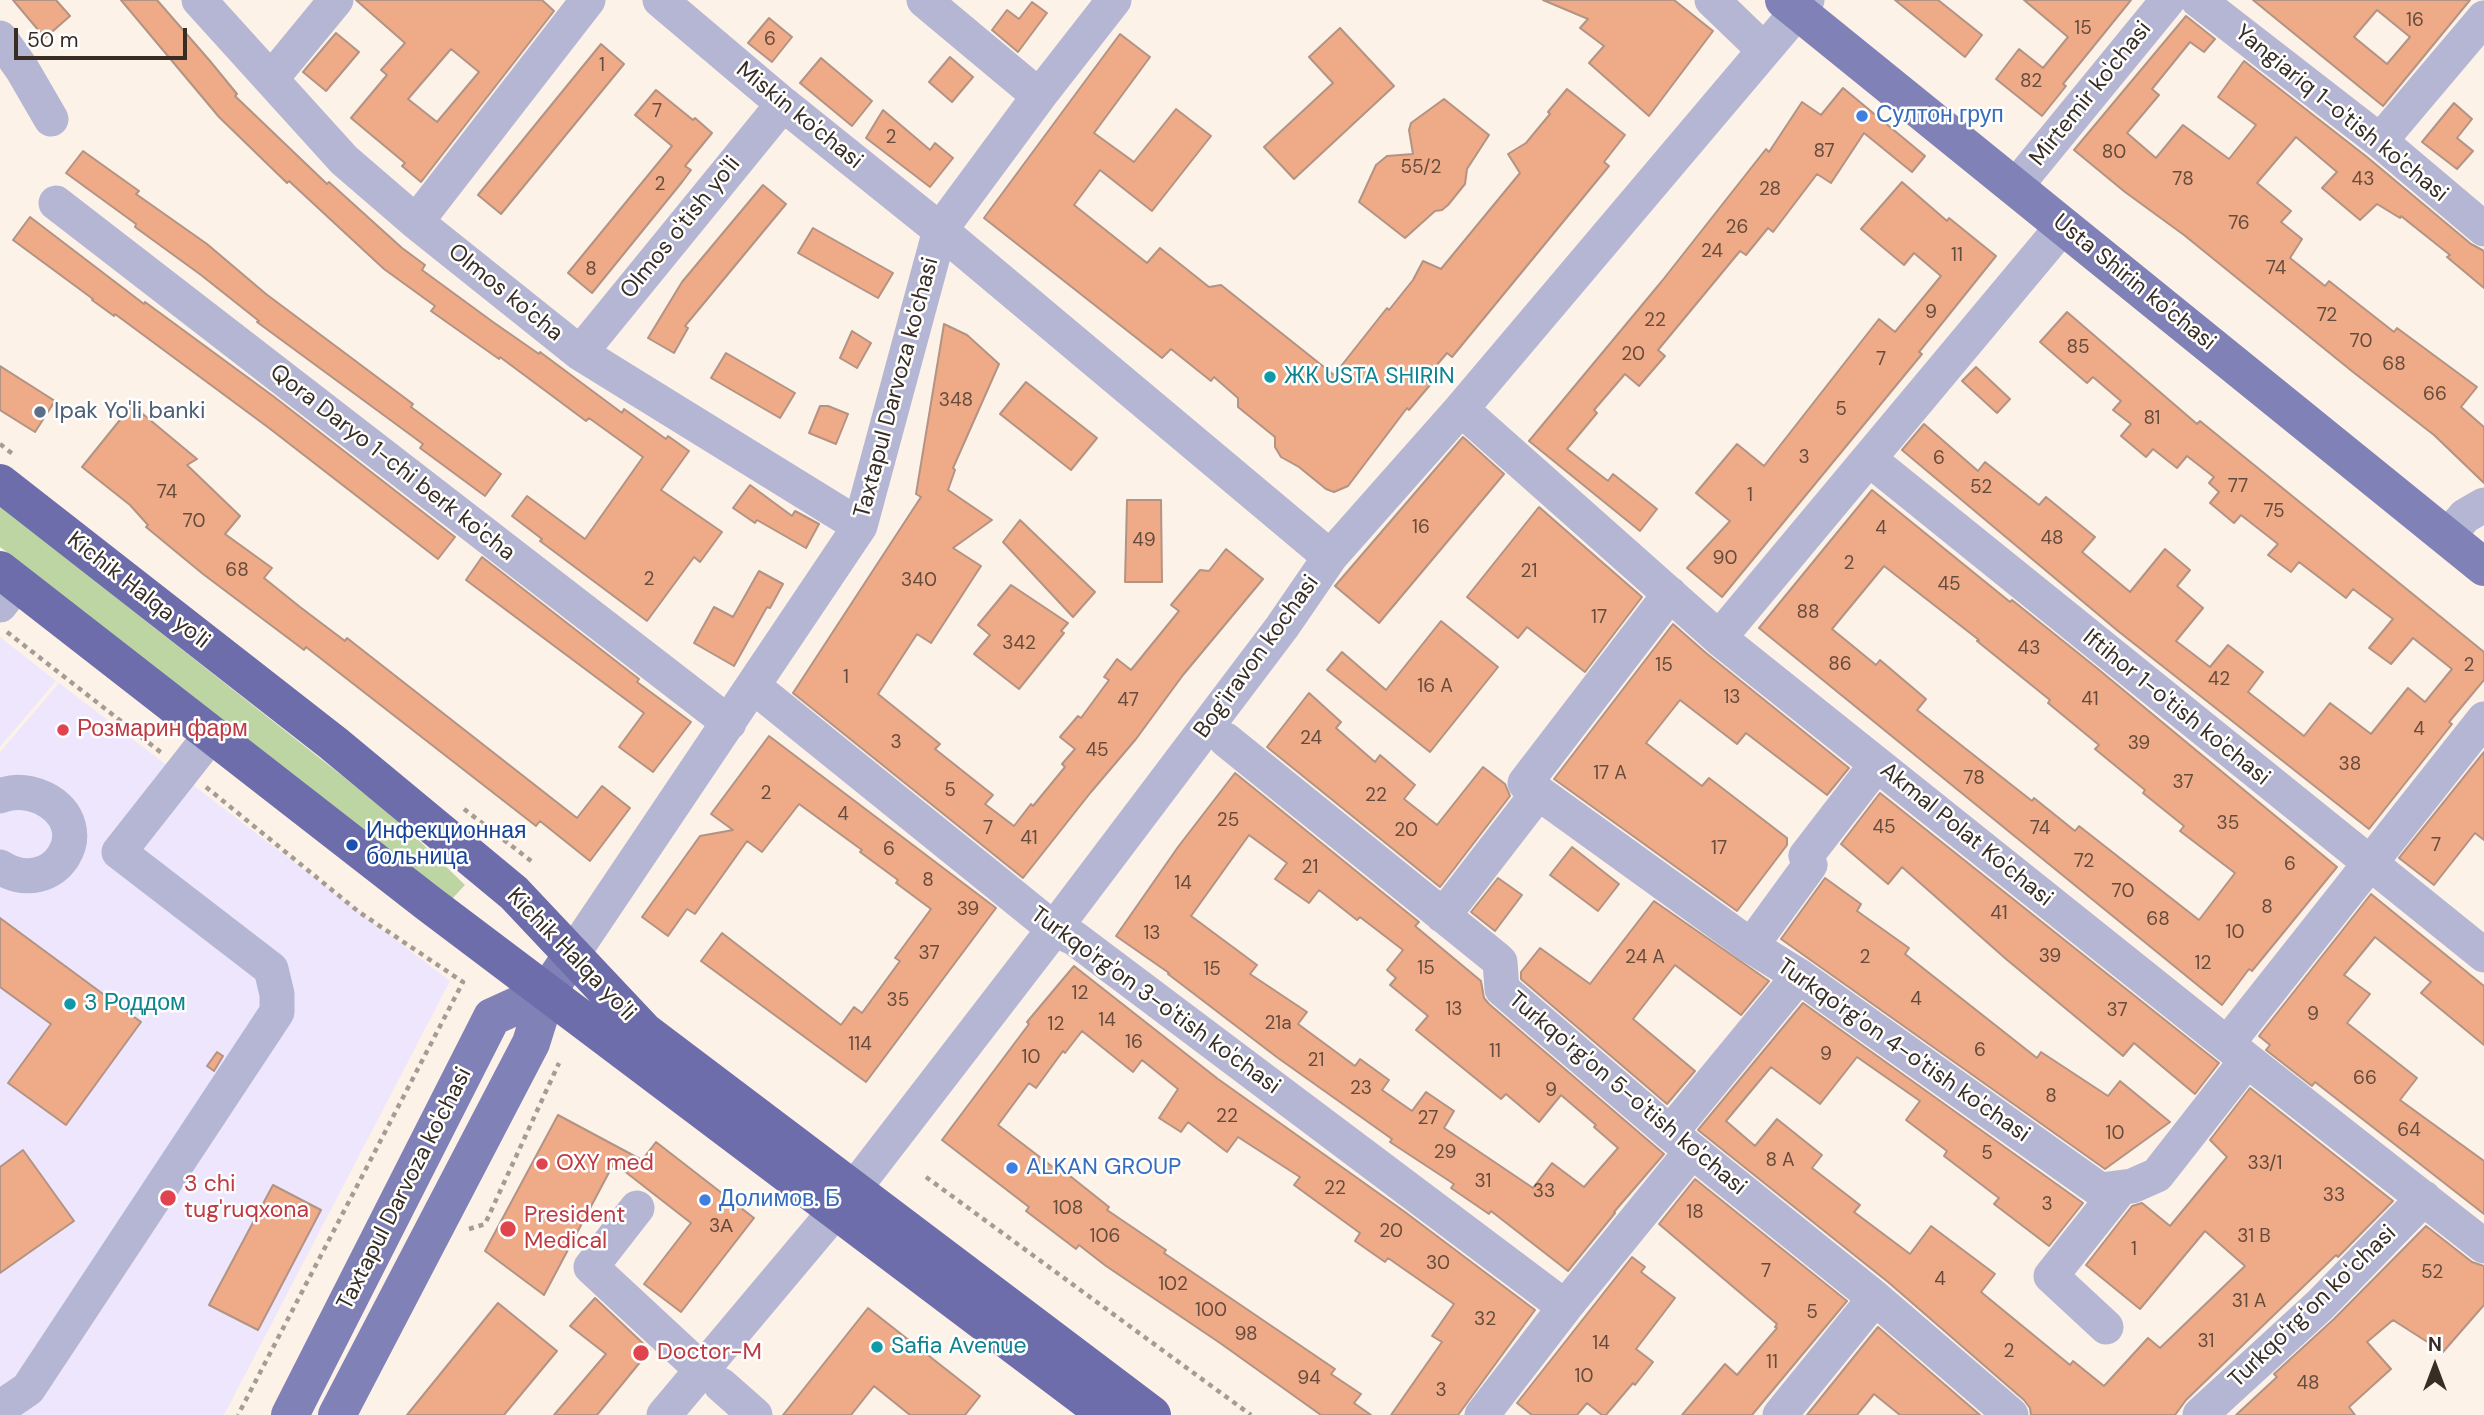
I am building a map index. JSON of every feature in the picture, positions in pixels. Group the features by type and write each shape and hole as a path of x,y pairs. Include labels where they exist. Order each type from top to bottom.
{"highway":[{"name":"Kichik Halqa yo'li","path":"0,483 333,743 514,893 645,1032 1107,1415"},
{"name":"Kichik Halqa yo'li","path":"6,586 211,735 428,904 547,992 1153,1415"}],"main road":[{"name":"Usta Shirin ko'chasi","path":"1796,4 2015,187 2484,567"},
{"name":"Taxtapul Darvoza ko'chasi","path":"337,1415 531,1043 547,992 572,955"},
{"name":"Taxtapul Darvoza ko'chasi","path":"290,1415 492,1017 547,992"}],"street":[{"name":"Olmos ko'cha","path":"199,0 344,160 416,222 580,353 860,526"},
{"path":"271,79 336,0"},
{"path":"416,222 589,0"},
{"name":"Miskin ko'chasi","path":"660,0 783,104 940,230 1330,557"},
{"path":"924,0 1039,96"},
{"name":"Taxtapul Darvoza ko'chasi","path":"572,955 860,526 940,230 1114,0"},
{"path":"1712,0 1764,50"},
{"name":"Mirtemir ko'chasi","path":"2015,187 2168,0"},
{"name":"Yangiariq 1-o'tish ko'chasi","path":"2198,0 2380,141 2484,229"},
{"path":"1330,557 1461,409 1764,50 1796,4"},
{"path":"2380,141 2484,18"},
{"path":"0,38 51,119"},
{"name":"Olmos o'tish yo'li","path":"580,353 783,104"},
{"name":"Qora Daryo 1-chi berk ko'cha","path":"56,203 729,723"},
{"path":"1719,638 2063,226"},
{"name":"Akmal Polat Ko'chasi","path":"1461,409 1719,638 2484,1246"},
{"name":"Iftihor 1-o'tish ko'chasi","path":"1869,458 2484,956"},
{"path":"2447,537 2465,516 2484,505"},
{"name":"Bog'iravon kochasi","path":"1064,933 1226,740 1298,643 1330,557"},
{"name":"Bog'iravon kochasi","path":"711,1378 853,1207 1064,933 1330,557"},
{"path":"1443,916 1670,594"},
{"name":"Turkqo'rg'on 3-o'tish ko'chasi","path":"752,686 1064,933 1566,1307"},
{"path":"2106,1327 2051,1276 2120,1189 2145,1182 2157,1175 2237,1052 2368,864 2484,719"},
{"path":"119,852 211,735"},
{"name":"Turkqo'rg'on 5-o'tish ko'chasi","path":"1226,740 1497,959 1500,962 1503,989 1681,1142 1875,1298 2011,1415"},
{"path":"1751,946 1810,865 1806,856 1877,764"},
{"name":"Turkqo'rg'on 4-o'tish ko'chasi","path":"1532,788 2094,1187 2100,1190 2120,1189"},
{"path":"0,796 20,792 47,800 69,824 70,835 68,849 48,872 25,876 0,867"},
{"path":"0,1408 28,1389 277,1012 277,994 271,969 119,852 70,835"},
{"path":"1482,1415 1566,1307 1799,976"},
{"name":"Turkqoʻrgʻon koʻchasi","path":"2200,1415 2320,1305 2424,1198"},
{"path":"637,1208 591,1267 755,1415"},
{"path":"1780,1415 1875,1298"},
{"path":"664,1415 711,1378"},
{"path":"696,1415 711,1378"}],"path":[{"path":"926,1177 1251,1415"}],"shaded area":[{"path":"0,637 56,681 0,747"},
{"name":"3 chi tug'ruqxona","path":"59,683 450,981 224,1415 0,1415 0,752"}],"green space":[{"path":"0,506 397,819 465,885 451,900 0,547"}],"building":[{"path":"13,0 56,0 70,16 45,38"},
{"path":"121,0 157,0 237,94 235,96 327,184 329,182 402,248 425,265 422,270 622,413 624,409 666,439 668,436 689,451 661,490 722,532 700,562 694,557 647,621 540,541 542,539 512,516 527,496 585,539 643,457 589,418 586,421 500,357 499,359 431,311 435,306 384,269 289,181 287,183 219,117"},
{"path":"356,0 542,0 554,11 421,182 402,166 405,163 351,118 387,75 381,70 405,43","holes":["451,49 479,72 437,122 408,99"]},
{"path":"1543,0 1674,0 1713,31 1649,116 1589,63 1604,46 1580,28 1588,19"},
{"path":"1895,0 1938,0 1982,35 1965,57"},
{"path":"2024,0 2131,0 2063,84 2066,86 2042,116 1996,79 2019,49 2043,68 2068,37"},
{"path":"2253,0 2470,0 2383,106","holes":["2377,10 2410,37 2387,64 2354,37"]},
{"path":"1032,2 1047,13 1018,52 992,30 1007,10 1019,19"},
{"path":"2186,16 2215,39 2204,52 2190,42 2152,89 2159,95 2127,133 2156,158 2183,125 2229,159 2256,125 2218,97 2244,61 2367,157 2471,244 2484,251 2484,288 2447,257 2450,255 2401,216 2400,218 2377,204 2360,220 2322,188 2337,172 2296,137 2257,183 2291,211 2281,222 2302,239 2290,258 2325,286 2329,281 2394,332 2397,328 2477,387 2461,407 2484,427 2484,483 2434,435 2074,150"},
{"path":"769,18 792,37 772,62 748,43"},
{"path":"1340,28 1394,86 1294,179 1264,147 1333,83 1309,57"},
{"path":"336,33 359,52 326,91 303,72"},
{"path":"1120,34 1150,57 1094,133 1134,162 1176,109 1211,136 1152,211 1100,170 1074,205 1147,263 1160,248 1209,287 1221,285 1334,375 1413,280 1423,261 1441,269 1520,173 1508,154 1526,143 1567,89 1625,135 1604,162 1609,166 1452,357 1447,353 1424,380 1430,385 1409,410 1407,408 1348,486 1334,492 1281,457 1275,447 1275,437 1238,407 1238,398 1214,377 1211,381 1171,349 1162,358 984,218"},
{"path":"601,44 624,64 501,214 478,195"},
{"path":"950,57 973,77 952,102 929,82"},
{"path":"821,58 872,101 852,126 800,83"},
{"path":"1843,88 1925,156 1912,172 1864,133 1831,183 1817,174 1773,232 1768,228 1746,255 1740,251 1658,350 1665,356 1639,386 1625,374 1594,410 1597,413 1567,449 1608,481 1613,474 1657,509 1640,531 1529,441 1662,281 1766,149 1769,152 1802,102 1821,115"},
{"path":"656,90 712,133 685,166 691,170 682,182 592,293 568,273 672,146 635,115"},
{"path":"1444,99 1489,135 1467,169 1465,184 1448,205 1435,211 1405,238 1359,202 1376,165 1387,156 1413,154 1409,130 1411,123"},
{"path":"2454,103 2472,119 2457,138 2473,151 2457,169 2422,142"},
{"path":"883,110 930,150 935,143 953,158 930,187 866,138"},
{"path":"83,151 139,191 136,194 207,244 266,294 501,474 485,496 420,448 423,444 257,322 259,321 201,275 135,227 136,224 66,173"},
{"path":"1902,182 1947,221 1949,218 1996,256 1919,352 1922,354 1722,597 1687,568 1730,521 1696,493 1737,444 1764,466 1879,319 1895,332 1941,276 1914,253 1904,265 1861,229"},
{"path":"763,185 786,204 685,326 688,328 674,353 648,338 682,282"},
{"path":"30,217 144,304 145,302 273,396 455,537 438,559 269,428 13,240"},
{"path":"813,228 893,273 878,298 798,253"},
{"path":"2067,312 2197,424 2200,421 2484,652 2484,680 2369,829 2118,631 1902,450 1924,424 1978,471 1985,462 2039,505 2046,497 2095,537 2082,552 2130,592 2165,549 2190,570 2177,586 2203,608 2176,641 2210,667 2228,645 2263,672 2248,692 2304,736 2330,703 2371,734 2408,688 2425,702 2452,669 2413,638 2391,664 2369,648 2393,619 2353,589 2346,598 2299,562 2291,572 2268,555 2278,544 2241,515 2234,523 2210,503 2219,492 2209,483 2214,477 2187,456 2177,468 2153,449 2146,457 2121,436 2131,424 2113,410 2121,401 2093,377 2087,383 2040,342"},
{"path":"944,324 967,335 999,364 953,468 955,470 948,490 992,520 953,548 981,566 931,643 917,634 878,694 940,744 935,749 993,795 985,804 1014,826 1031,804 1033,806 1065,767 1062,764 1075,749 1060,737 1078,716 1081,718 1109,680 1104,677 1117,659 1131,670 1179,611 1171,605 1200,570 1209,571 1226,549 1263,579 1183,675 1136,739 1023,878 793,693 921,497 916,494"},
{"path":"852,331 871,343 857,368 840,358"},
{"path":"726,353 795,393 780,418 711,378"},
{"path":"0,366 55,401 35,432 0,410"},
{"path":"1976,367 2010,399 1997,413 1962,381"},
{"path":"1026,382 1097,438 1071,470 1000,414"},
{"path":"132,405 197,459 187,465 240,516 225,534 272,568 264,578 345,641 347,638 577,818 602,786 630,808 590,861 540,821 536,826 306,647 304,650 203,574 146,527 148,525 130,505 82,467"},
{"path":"820,406 828,406 848,414 836,444 809,433"},
{"path":"1463,437 1504,474 1379,623 1335,586"},
{"path":"750,485 792,516 795,511 819,524 806,548 757,520 755,523 733,508"},
{"path":"1872,490 2010,602 2012,600 2098,669 2337,867 2252,971 2249,969 2222,1005 1759,628","holes":["1884,566 1979,640 1977,641 2050,700 2048,703 2099,745 2095,749 2184,826 2180,831 2235,873 2199,920 2079,826 2075,831 1966,749 1917,710 1926,699 1880,660 1876,665 1832,629"]},
{"path":"1127,500 1161,500 1162,582 1125,582"},
{"path":"1539,507 1642,597 1585,672 1527,627 1518,638 1467,597"},
{"path":"1020,520 1095,592 1073,617 1003,542"},
{"path":"482,557 691,722 653,772 619,747 644,713 466,580"},
{"path":"759,571 783,584 734,666 694,643 714,607 733,617"},
{"path":"1011,585 1068,623 1061,631 1064,633 1019,689 974,654 990,635 978,625"},
{"path":"1441,621 1498,667 1430,752 1327,670 1342,652 1386,690"},
{"path":"1673,624 1849,768 1827,795 1746,733 1737,744 1680,700 1646,743 1702,786 1709,778 1787,838 1787,845 1737,911 1554,779"},
{"path":"1309,693 1341,722 1336,728 1375,762 1380,755 1415,785 1404,799 1437,825 1483,767 1505,784 1510,796 1440,887 1267,747"},
{"path":"769,736 996,908 866,1082 701,961 722,933 841,1025 854,1007 862,1013 900,961 895,958 931,909 896,883 898,880 860,852 862,850 799,804 762,852 747,841 695,914 687,909 668,936 642,917 700,836 733,830 711,814"},
{"path":"2484,752 2484,840 2475,833 2434,885 2399,858"},
{"path":"1235,773 1419,922 1415,926 1481,981 1484,998 1489,1004 1664,1154 1568,1271 1491,1211 1489,1214 1451,1188 1454,1184 1390,1142 1392,1139 1278,1058 1169,973 1116,936 1178,847","holes":["1249,835 1287,863 1275,879 1309,903 1319,890 1357,920 1360,917 1403,950 1387,970 1396,978 1390,985 1428,1016 1416,1030 1501,1099 1506,1094 1539,1122 1561,1095 1618,1148 1584,1187 1552,1163 1533,1188 1444,1128 1454,1111 1426,1092 1412,1111 1382,1090 1389,1080 1360,1059 1355,1066 1298,1024 1307,1012 1250,974 1257,965 1191,916"]},
{"path":"1880,793 2219,1063 2195,1094 2134,1043 2123,1056 2006,959 1902,867 1888,884 1841,844"},
{"path":"1572,847 1619,884 1598,911 1550,875"},
{"path":"1498,878 1522,895 1495,931 1471,912"},
{"path":"1825,878 1861,904 1857,911 1909,948 1905,954 2037,1058 2041,1052 2108,1096 2120,1081 2170,1122 2105,1169 1781,939"},
{"path":"2371,894 2484,986 2484,1045 2421,993 2431,982 2375,937 2344,975 2370,994 2347,1023 2417,1078 2400,1100 2484,1161 2484,1214 2315,1082 2312,1086 2266,1050 2270,1045 2259,1036"},
{"path":"1654,901 1769,981 1741,1015 1675,965 1633,1019 1695,1071 1667,1104 1521,979 1521,972 1540,948 1590,984"},
{"name":"3 Роддом","path":"0,918 141,1022 66,1125 8,1083 51,1024 0,987"},
{"path":"1074,966 1218,1079 1405,1212 1535,1310 1458,1415 1391,1415 1442,1342 1432,1336 1454,1304 1388,1258 1385,1262 1355,1241 1360,1233 1294,1185 1300,1177 1238,1137 1227,1152 1188,1122 1181,1132 1159,1118 1178,1089 1142,1060 1133,1072 1082,1031 1065,1053 1063,1051 1036,1088 1029,1083 998,1125 1058,1171 1060,1168 1109,1207 1107,1210 1166,1250 1164,1253 1335,1369 1331,1374 1361,1394 1354,1403 1371,1415 1321,1415 1079,1245 1076,1249 1026,1211 1029,1207 942,1140 1029,1024 1027,1022"},
{"path":"1803,1003 2083,1203 2049,1246 1994,1204 1999,1198 1944,1156 1947,1151 1906,1120 1920,1101 1857,1057 1820,1104 1771,1067 1726,1121 1755,1146 1777,1119 1822,1155 1812,1168 1860,1205 1854,1212 1910,1254 1931,1226 1995,1274 1981,1292 2070,1365 2073,1361 2104,1386 2148,1338 2160,1348 2245,1266 2205,1231 2140,1309 2086,1265 2132,1206 2142,1203 2170,1226 2227,1157 2210,1140 2250,1088 2393,1201 2338,1257 2336,1255 2186,1400 2175,1415 2031,1415 2024,1400 1888,1282 1698,1130"},
{"path":"217,1052 223,1056 214,1071 207,1066"},
{"path":"558,1115 642,1160 656,1142 754,1218 681,1312 644,1284 691,1223 614,1163 544,1295 485,1251"},
{"path":"23,1150 74,1221 0,1273 0,1167"},
{"path":"1695,1179 1847,1301 1752,1415 1682,1415 1725,1364 1737,1375 1777,1328 1777,1324 1659,1224"},
{"path":"273,1185 321,1210 258,1330 209,1305"},
{"path":"2426,1226 2472,1262 2484,1266 2484,1305 2443,1352 2393,1320 2367,1342 2391,1369 2349,1407 2355,1415 2236,1415 2277,1377 2274,1374 2334,1319"},
{"path":"1632,1257 1645,1267 1641,1272 1675,1298 1636,1349 1653,1362 1606,1415 1602,1415 1587,1403 1577,1415 1532,1415 1517,1403"},
{"path":"595,1298 650,1350 597,1415 554,1415 606,1354 570,1326"},
{"path":"498,1303 557,1351 504,1415 407,1415"},
{"name":"Safia Avenue","path":"868,1308 980,1396 965,1415 910,1415 874,1386 851,1415 783,1415"},
{"path":"1878,1327 1980,1415 1900,1415 1874,1394 1857,1415 1807,1415"}],"place":[{"name":"Султон груп","path":"1862,116"},
{"name":"ЖК USTA SHIRIN","path":"1270,377"},
{"name":"Ipak Yo'li banki","path":"40,412"},
{"name":"Розмарин фарм","path":"63,730"},
{"name":"Инфекционная больница","path":"352,845"},
{"name":"3 Роддом","path":"70,1004"},
{"name":"OXY med","path":"542,1164"},
{"name":"ALKAN GROUP","path":"1012,1168"},
{"name":"3 chi tug'ruqxona","path":"168,1198"},
{"name":"Долимов. Б","path":"705,1200"},
{"name":"President Medical","path":"508,1229"},
{"name":"Safia Avenue","path":"877,1347"},
{"name":"Doctor-M","path":"641,1353"}]}
